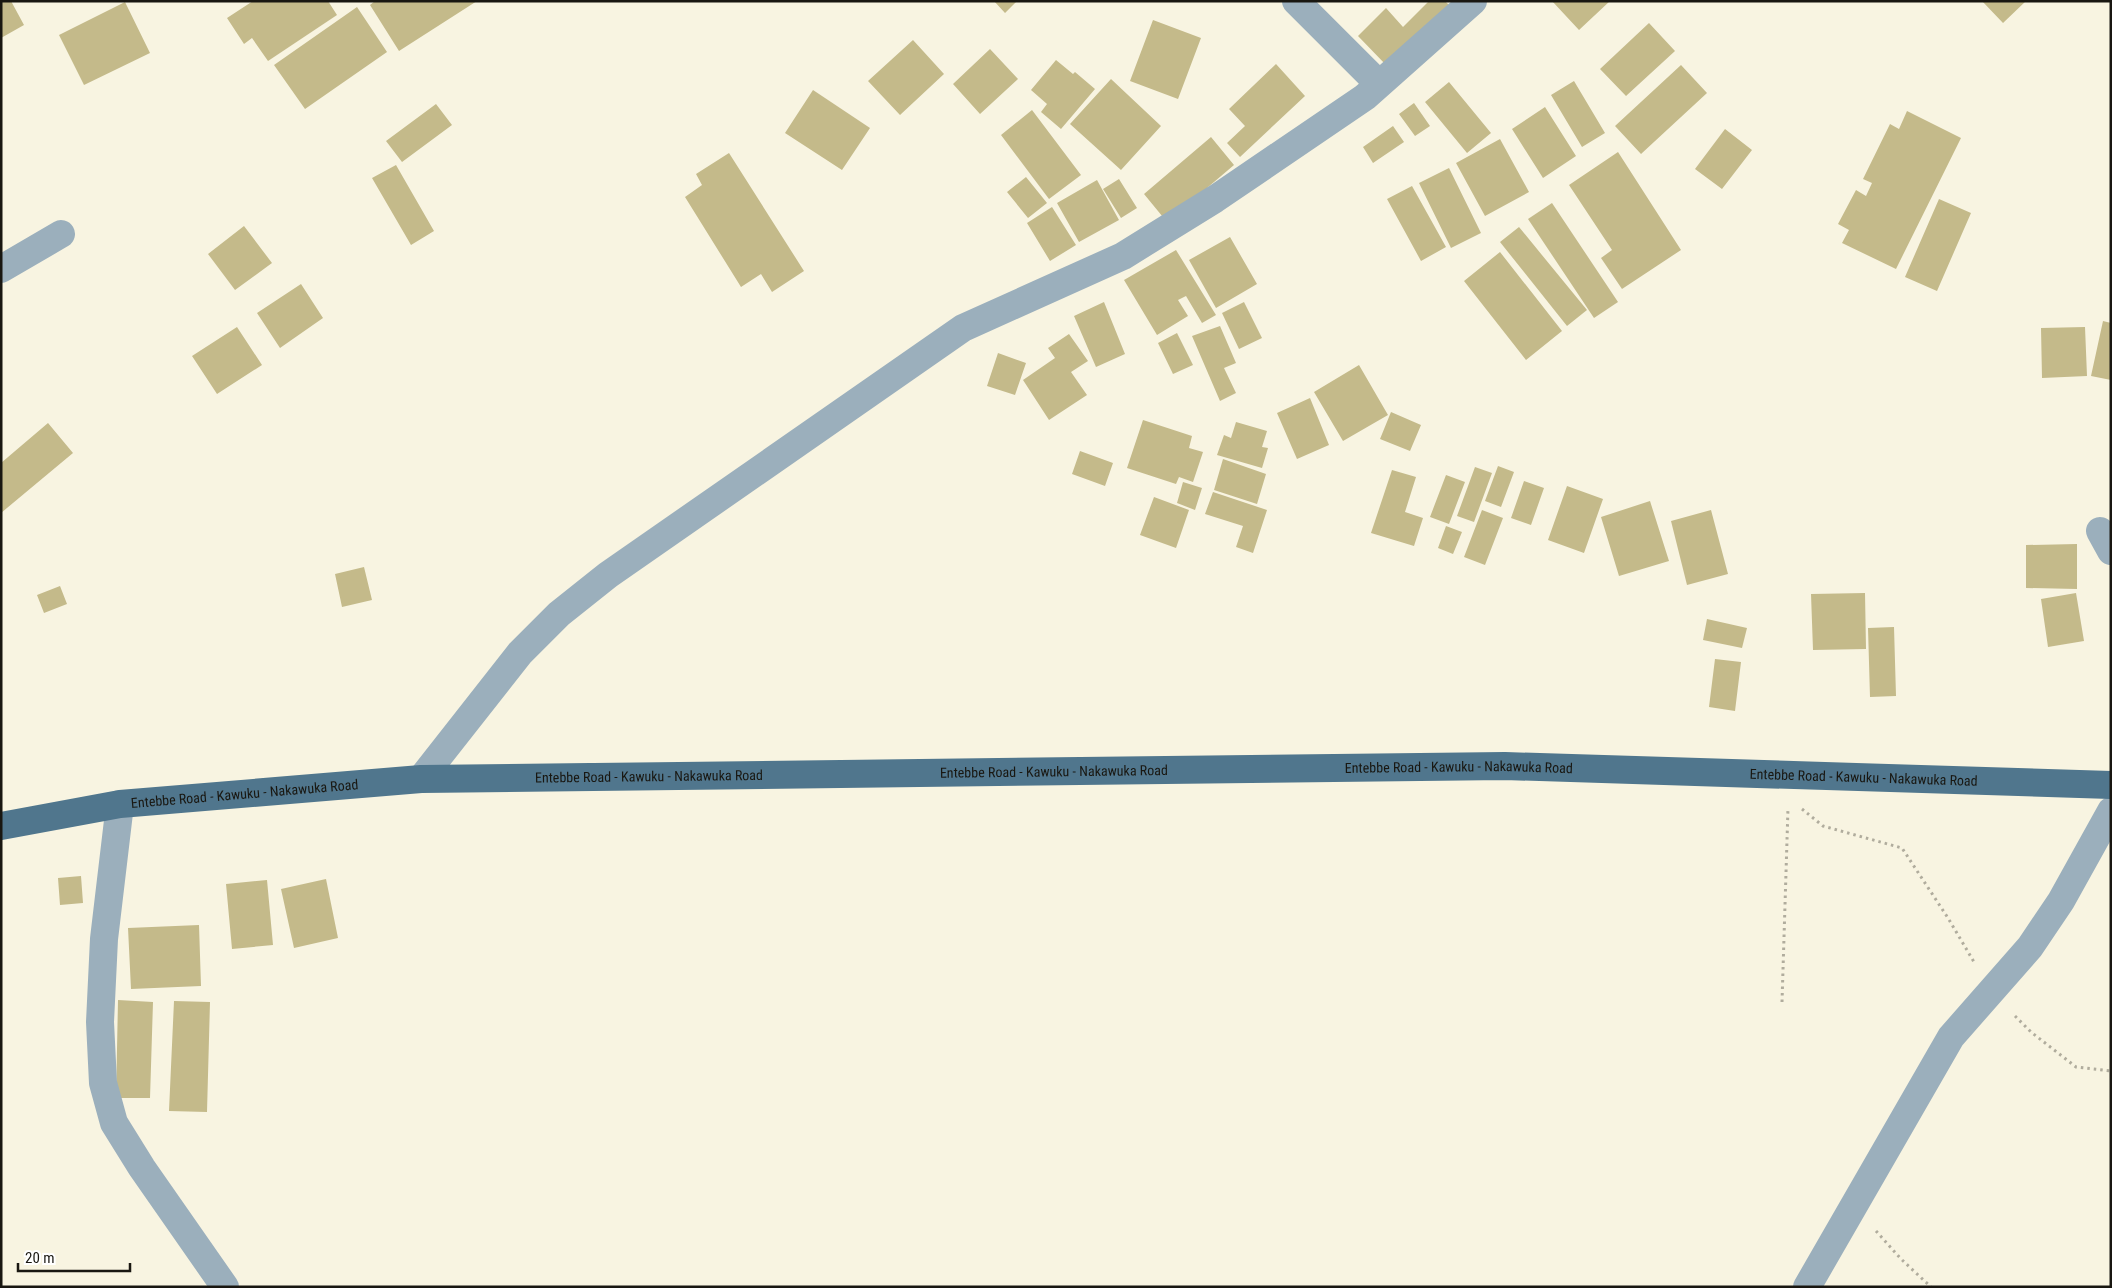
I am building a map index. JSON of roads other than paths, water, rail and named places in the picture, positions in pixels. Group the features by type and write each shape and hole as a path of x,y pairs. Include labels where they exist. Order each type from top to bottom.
{"main road":[{"name":"Entebbe Road - Kawuku - Nakawuka Road","path":"1,826 120,804 421,779 1505,766 2111,785"}],"street":[{"path":"1296,1 1379,84"},
{"path":"421,779 520,654 559,614 608,575 963,328 1123,256 1215,199 1365,97 1473,1"},
{"path":"1,268 61,234"},
{"path":"120,804 104,940 100,1022 103,1083 114,1123 142,1168 225,1287"},
{"path":"1807,1287 1951,1037 2030,947 2061,901 2111,811"}]}
